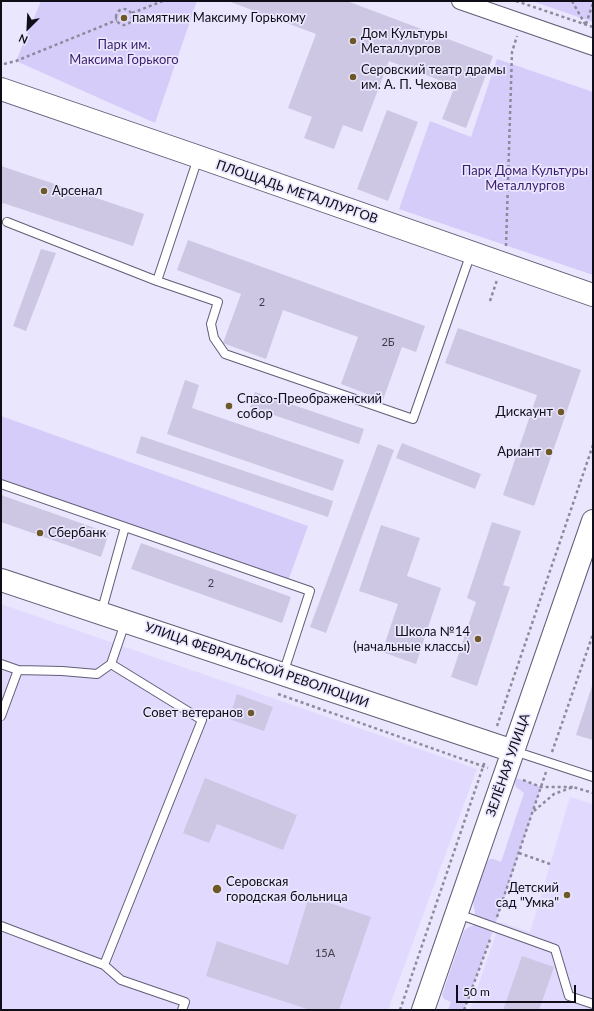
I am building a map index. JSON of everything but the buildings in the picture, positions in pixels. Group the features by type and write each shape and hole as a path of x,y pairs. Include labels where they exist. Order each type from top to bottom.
{"street":[{"path":"460,1 593,47"},
{"name":"ПЛОЩАДЬ МЕТАЛЛУРГОВ","path":"1,89 593,295"},
{"name":"ЗЕЛЁНАЯ УЛИЦА","path":"423,1010 593,521"},
{"name":"УЛИЦА ФЕВРАЛЬСКОЙ РЕВОЛЮЦИИ","path":"1,580 126,621 279,684 513,751"}],"lane":[{"path":"157,281 199,157"},
{"path":"7,222 157,281 218,302 211,324 214,338 225,354 413,419 471,253"},
{"path":"1,484 310,591 279,684"},
{"path":"101,613 125,527"},
{"path":"2,667 18,670 62,671 97,674 111,664 126,621"},
{"path":"104,965 202,720 111,664"},
{"path":"1,716 18,670"},
{"path":"513,751 593,777"},
{"path":"456,914 555,949 569,996 593,1004"},
{"path":"1,926 104,965 121,980 185,1002 182,1010"}],"path":[{"path":"117,20 117,16 121,10 124,9 132,13 163,1"},
{"path":"516,1 593,27"},
{"path":"572,1 586,24"},
{"path":"586,24 593,3"},
{"path":"117,20 119,24 127,24 131,21 132,13"},
{"path":"4,64 16,61 117,20"},
{"path":"506,245 512,52 521,22"},
{"path":"464,1010 494,928 548,763 593,634"},
{"path":"279,684 541,787 573,787 593,793"},
{"path":"533,812 554,794 573,787"},
{"path":"519,853 550,864"}],"shaded area":[{"name":"Серовская городская больница","path":"1,604 477,769 388,1010 1,1010"},
{"path":"570,797 593,804 593,1010 470,1010 500,922 530,932"}],"green space":[{"name":"Парк им. Максима Горького","path":"41,1 197,1 155,123 16,61"},
{"path":"532,1 593,1 593,22"},
{"name":"Парк Дома Культуры Металлургов","path":"497,59 593,92 593,275 399,209 430,121 471,137"},
{"path":"1,416 308,526 288,581 1,481"},
{"path":"516,778 541,787 494,928 464,1010 448,1010 451,1002 444,999 442,995 464,931 481,923 476,918 473,901 487,861 492,859 501,862 524,793 516,787"}],"place":[{"name":"памятник Максиму Горькому","path":"124,18"},
{"name":"Дом Культуры Металлургов","path":"353,41"},
{"name":"Серовский театр драмы им. А. П. Чехова","path":"353,77"},
{"name":"Арсенал","path":"44,191"},
{"name":"Спасо-Преображенский собор","path":"229,406"},
{"name":"Дискаунт","path":"561,412"},
{"name":"Ариант","path":"549,452"},
{"name":"Сбербанк","path":"40,533"},
{"name":"Школа №14 (начальные классы)","path":"478,639"},
{"name":"Совет ветеранов","path":"251,713"},
{"name":"Серовская городская больница","path":"217,889"},
{"name":"Детский сад \"Умка\"","path":"567,895"}]}
